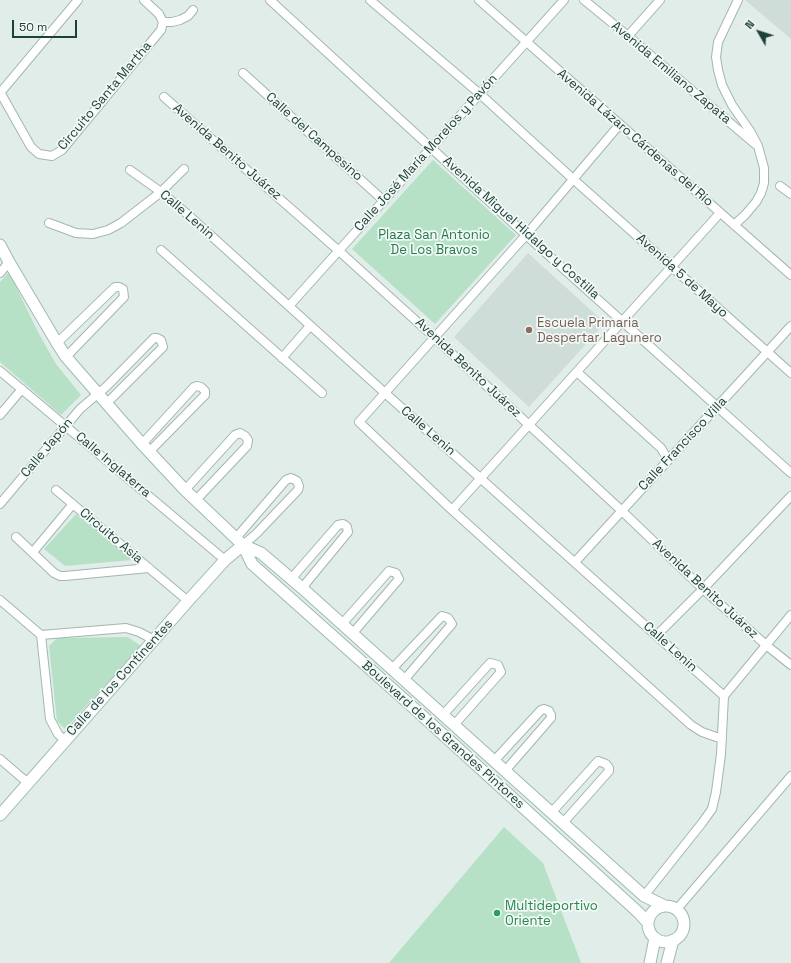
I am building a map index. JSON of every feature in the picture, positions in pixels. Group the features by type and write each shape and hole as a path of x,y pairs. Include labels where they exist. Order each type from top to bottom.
{"street":[{"path":"0,93 78,0"},
{"path":"144,0 159,14 163,22 180,20 188,16 193,10"},
{"name":"Avenida Miguel Hidalgo y Costilla","path":"270,0 791,473"},
{"name":"Avenida 5 de Mayo","path":"370,0 480,94 573,179 791,372"},
{"name":"Avenida Lázaro Cárdenas del Río","path":"479,0 791,275"},
{"name":"Calle José María Morelos y Pavón","path":"289,306 564,0"},
{"name":"Avenida Emiliano Zapata","path":"584,0 758,146"},
{"path":"628,36 660,0"},
{"path":"734,225 756,202 764,183 764,168 758,146 750,130 732,105 722,85 716,57 718,42 738,0"},
{"name":"Circuito Santa Martha","path":"0,93 31,147 39,154 52,156 62,150 160,30 163,22"},
{"name":"Calle del Campesino","path":"243,73 384,201"},
{"name":"Avenida Benito Juárez","path":"164,97 338,250 622,511 703,588 766,645 791,665"},
{"path":"620,124 435,338 359,422 452,510 691,725 702,732 722,739"},
{"path":"49,223 76,233 93,234 108,230 121,223 161,192 184,169"},
{"name":"Calle Lenin","path":"130,170 161,192 186,213 310,326 657,634 724,696"},
{"path":"780,186 791,194"},
{"path":"452,510 720,213"},
{"name":"Boulevard de los Grandes Pintores","path":"0,245 66,357 145,448 185,490 239,541 262,553 342,624 395,666 443,715 644,896 663,906"},
{"path":"162,250 322,393"},
{"path":"0,273 9,262"},
{"path":"57,343 116,287 123,289 124,297 66,357"},
{"path":"282,358 310,326"},
{"name":"Calle Francisco Villa","path":"575,562 791,326"},
{"name":"Calle Japón","path":"0,504 80,409 107,386 154,338 161,340 163,347 106,404"},
{"name":"Calle Inglaterra","path":"0,371 225,560"},
{"path":"577,372 662,448 668,460"},
{"path":"194,387 201,387 205,391 205,395 145,448 194,387"},
{"path":"0,415 22,389"},
{"path":"185,490 235,435 240,433 245,436 248,440 247,446 196,500"},
{"path":"291,478 297,481 299,486 298,490 256,534 239,541 286,480 291,478"},
{"name":"Circuito Asia","path":"56,490 188,601"},
{"path":"657,634 791,496"},
{"name":"Circuito Asia","path":"33,552 73,504"},
{"path":"291,579 338,525 345,525 348,532 302,588"},
{"name":"Circuito Asia","path":"16,537 54,573 65,576 149,568"},
{"name":"Boulevard de los Grandes Pintores","path":"239,541 252,564 427,720 639,913 648,923"},
{"name":"Calle de los Continentes","path":"0,815 225,560 239,541"},
{"path":"342,624 389,571 396,573 399,579 353,633"},
{"path":"0,600 41,635 50,719 58,734 65,741"},
{"path":"644,896 712,809 716,792 722,739 724,696 791,615"},
{"path":"395,666 442,616 448,618 452,624 406,677"},
{"path":"41,635 126,628 139,632 154,640"},
{"path":"443,715 490,663 498,665 501,672 454,725"},
{"path":"494,761 541,710 549,711 551,718 505,770"},
{"path":"0,759 28,783"},
{"path":"552,812 598,761 606,764 609,771 564,823"},
{"path":"677,909 791,776"},
{"path":"663,906 672,906 677,909 683,917 684,926 680,934 673,940 664,942 655,938 650,933 648,923 652,912 663,906"},
{"path":"650,963 655,938"},
{"path":"667,963 673,940"}],"shaded area":[{"path":"745,0 791,0 791,39"},
{"name":"Escuela Primaria Despertar Lagunero","path":"528,253 605,323 529,407 454,337"}],"green space":[{"name":"Plaza San Antonio De Los Bravos","path":"433,160 516,235 435,324 352,249"},
{"path":"9,272 38,332 56,364 81,395 61,415 0,362 0,282"},
{"path":"76,514 132,560 65,566 44,549"},
{"path":"128,637 141,646 65,729 57,721 49,646 57,638"},
{"name":"Multideportivo Oriente","path":"504,827 543,863 581,963 389,963"}],"place":[{"name":"Escuela Primaria Despertar Lagunero","path":"529,330"},
{"name":"Multideportivo Oriente","path":"497,913"}]}
